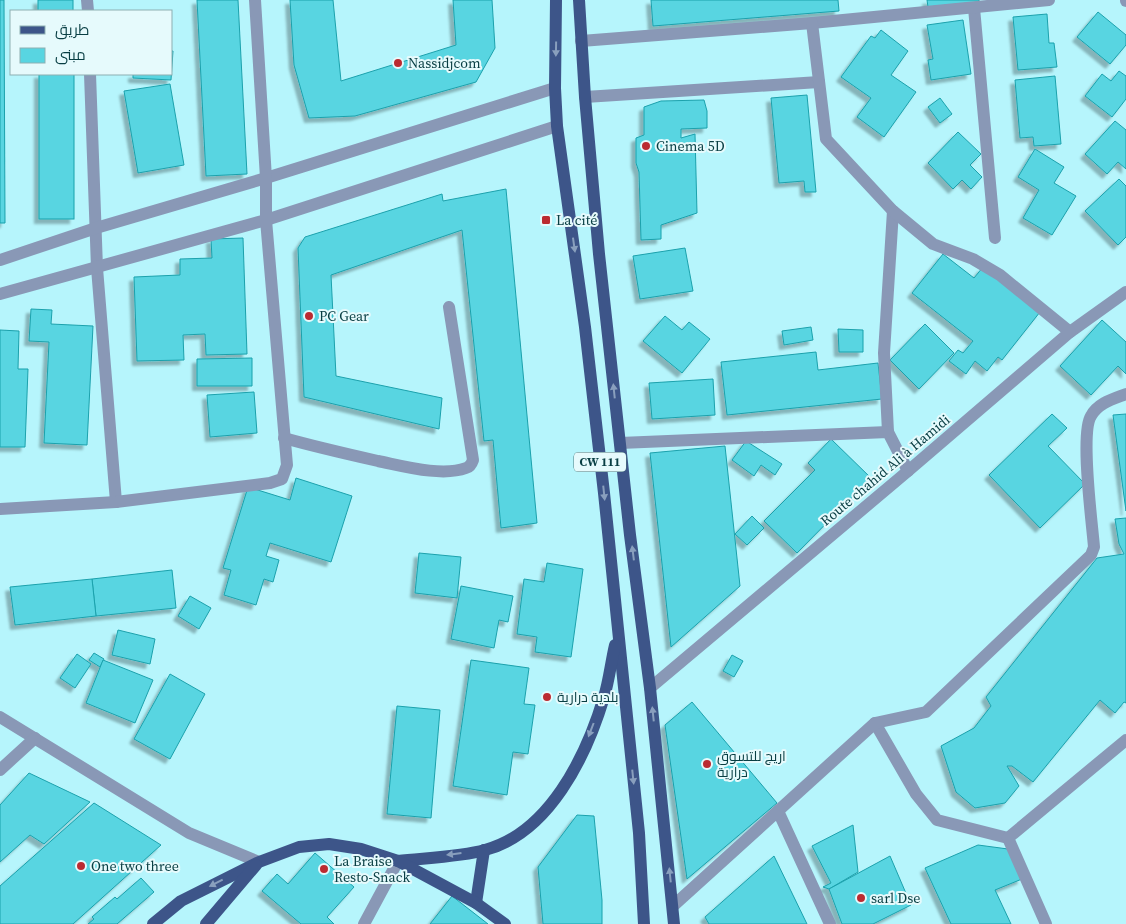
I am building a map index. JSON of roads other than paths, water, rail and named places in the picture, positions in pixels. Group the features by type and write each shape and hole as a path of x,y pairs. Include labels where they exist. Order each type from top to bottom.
{"main road":[{"name":"CW 111","path":"556,0 555,88 557,126 585,327 639,833 644,924"},
{"path":"579,0 585,97 600,264 650,688 674,924"},
{"path":"398,861 484,850 505,842 525,830 542,815 557,798 576,766 604,697 618,633"},
{"path":"153,924 182,900 260,862 299,847 330,844 361,849 398,861 476,904 505,924"},
{"path":"476,904 484,850"},
{"path":"206,924 260,862"}],"street":[{"path":"0,509 116,502 270,483 282,479 287,465 266,220 266,178 255,0"},
{"path":"581,41 812,23 1049,0"},
{"path":"974,8 996,238"},
{"path":"812,23 826,139 893,211 933,244 973,259 1000,275 1070,332"},
{"path":"90,75 97,268 116,502"},
{"path":"585,97 819,82"},
{"path":"0,260 96,228 266,178 555,88"},
{"path":"0,294 266,220 557,126"},
{"path":"893,211 884,353 888,432 908,471"},
{"name":"Route chahid Ali à Hamidi","path":"650,688 1070,332 1126,292"},
{"path":"284,438 326,450 424,471 451,470 470,466 473,460 449,307"},
{"path":"673,906 875,723 926,712 1091,555 1094,547 1085,437 1090,417 1099,405 1126,394"},
{"path":"620,443 888,432"},
{"path":"0,717 189,833 260,862"},
{"path":"875,723 916,794 937,820 1008,838"},
{"path":"0,770 34,738"},
{"path":"1008,838 1126,740"},
{"path":"778,811 830,924"},
{"path":"1008,838 1046,924"},
{"path":"364,924 398,861"}],"place":[{"name":"Nassidjcom","path":"398,63"},
{"name":"Cinema 5D","path":"646,146"},
{"name":"La cité","path":"546,220"},
{"name":"PC Gear","path":"309,316"},
{"name":"بلدية درارية","path":"547,697"},
{"name":"اريج للتسوق درارية","path":"707,764"},
{"name":"One two three","path":"81,866"},
{"name":"La Braise Resto-Snack","path":"324,869"},
{"name":"sarl Dse","path":"861,898"}]}
